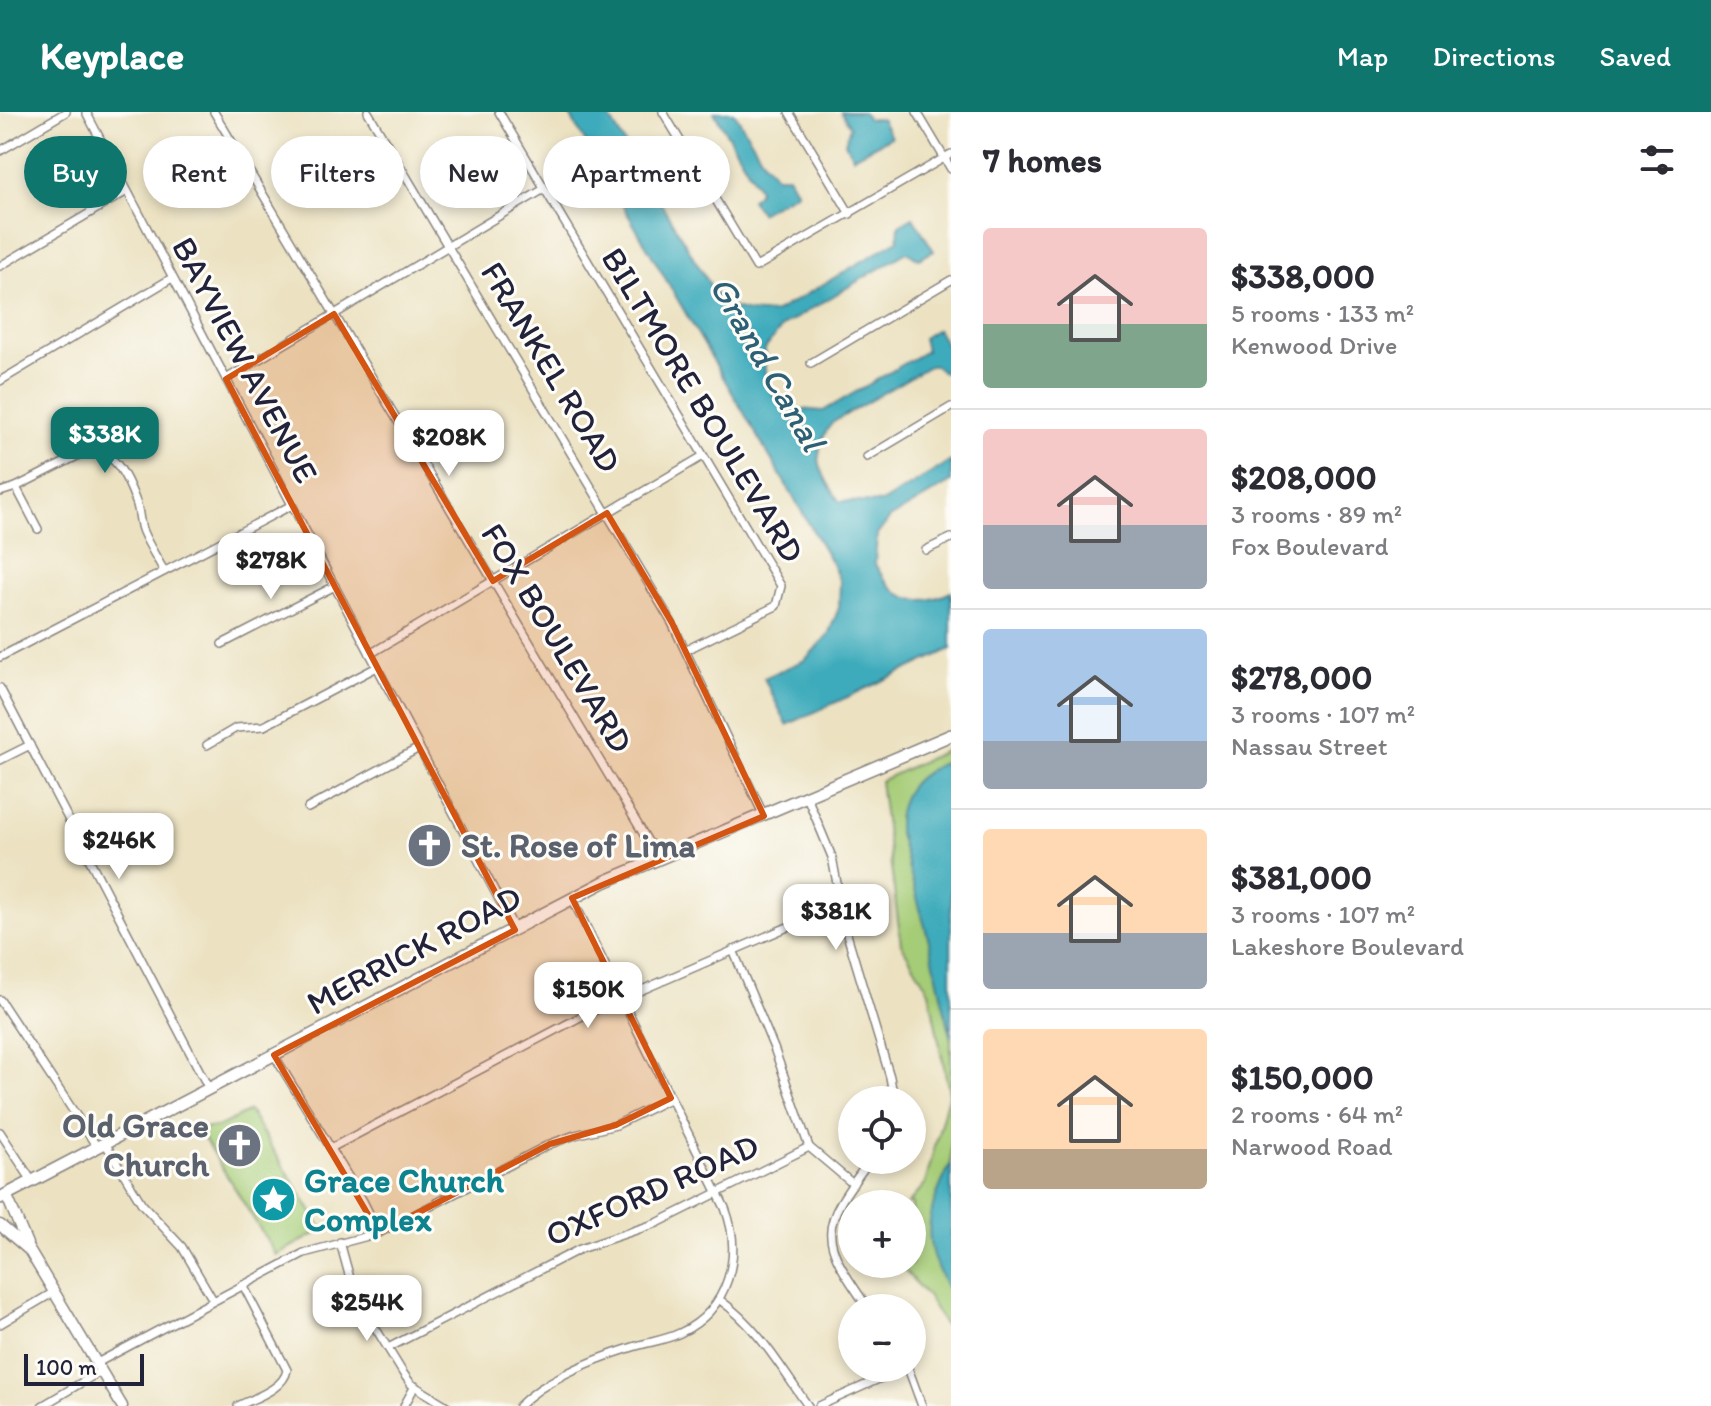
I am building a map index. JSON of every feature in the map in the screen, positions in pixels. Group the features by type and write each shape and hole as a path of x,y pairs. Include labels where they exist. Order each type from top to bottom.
{"main road":[{"name":"MERRICK ROAD","path":"3,1196 572,898 951,735"},
{"path":"3,1196 29,1250 122,1406"},
{"path":"0,1225 29,1250"}],"street":[{"path":"0,151 66,112"},
{"name":"BAYVIEW AVENUE","path":"86,112 98,136"},
{"name":"FOX BOULEVARD","path":"214,112 659,860"},
{"name":"FRANKEL ROAD","path":"368,112 686,650"},
{"name":"BILTMORE BOULEVARD","path":"499,112 543,187"},
{"path":"663,112 756,267 948,156"},
{"path":"789,112 850,214"},
{"path":"917,112 948,156 951,169"},
{"path":"226,379 543,190"},
{"name":"BAYVIEW AVENUE","path":"127,191 515,930"},
{"path":"0,266 98,208"},
{"name":"BILTMORE BOULEVARD","path":"555,208 781,586 776,606 686,650"},
{"path":"0,381 172,278"},
{"path":"811,363 951,280"},
{"path":"867,457 951,407"},
{"path":"0,492 89,450 100,450 108,454 124,476 137,503 142,530 164,571"},
{"path":"370,654 703,456"},
{"path":"16,487 38,529"},
{"path":"0,657 292,505"},
{"path":"926,550 951,538"},
{"path":"222,644 335,586"},
{"path":"686,650 764,816"},
{"path":"207,745 236,728 264,726 377,667"},
{"path":"0,688 209,1089"},
{"path":"0,760 30,745"},
{"path":"308,808 419,748"},
{"path":"807,797 832,857 846,931 892,1086"},
{"path":"519,1406 535,1392 600,1359 680,1333 699,1322 720,1300 730,1274 734,1242 729,1217 572,898"},
{"path":"331,1148 584,1015 841,904"},
{"path":"733,950 774,1048 809,1147 853,1184"},
{"path":"0,1000 142,1204 182,1247 213,1300"},
{"path":"274,1055 379,1233"},
{"path":"42,1406 99,1367 213,1300 304,1253 379,1233 550,1144 616,1125 671,1098"},
{"path":"0,1132 32,1181"},
{"name":"OXFORD ROAD","path":"388,1348 580,1249 657,1223 809,1147"},
{"path":"858,1294 839,1266 831,1245 831,1228 835,1211 860,1174"},
{"path":"340,1242 354,1293 403,1373 415,1386 447,1406"},
{"path":"238,1406 281,1384 287,1376 287,1370 243,1285"},
{"path":"0,1324 54,1292"},
{"path":"720,1300 755,1330 808,1406"},
{"path":"819,1406 873,1382"},
{"path":"911,1382 922,1406"},
{"path":"404,1406 415,1386"}],"highlighted area":[{"path":"334,314 493,581 607,513 672,623 764,816 572,898 671,1098 616,1125 550,1144 379,1233 274,1055 515,930 226,379"}],"green space":[{"path":"951,748 951,1336 926,1294 911,1278 926,1278 926,1190 920,1190 925,1184 949,1092 929,991 901,944 880,781"},
{"name":"Grace Church Complex","path":"249,1111 323,1230 276,1255 198,1129 218,1127"}],"water":[{"path":"568,112 606,112 620,136 582,136"},
{"path":"714,112 734,112 765,163 776,176 788,176 797,192 760,213 751,199 759,189"},
{"path":"841,112 863,112 868,119 881,119 891,137 853,157 845,143 850,127"},
{"path":"624,208 664,208 721,303 754,313 776,312 898,240 899,225 913,217 934,251 919,259 907,252 783,326 765,349 765,380 773,395 788,404 800,409 823,411 926,351 923,338 937,329 951,353 951,369 944,373 935,366 929,366 832,423 819,454 822,472 839,501 881,503 951,461 951,482 890,518 877,535 875,564 889,585 906,597 926,600 951,592 951,649 787,725 764,678 805,660 828,635 839,608 840,582 833,565"},
{"path":"951,759 951,1038 929,941 898,830 901,804 911,785 928,771"},
{"path":"951,1163 951,1295 934,1259 929,1229 935,1199"}],"place":[{"name":"St. Rose of Lima","path":"430,845"},
{"name":"Old Grace Church","path":"240,1145"},
{"name":"Grace Church Complex","path":"273,1200"}],"water label":[{"name":"Grand Canal","path":"768,363"}]}
